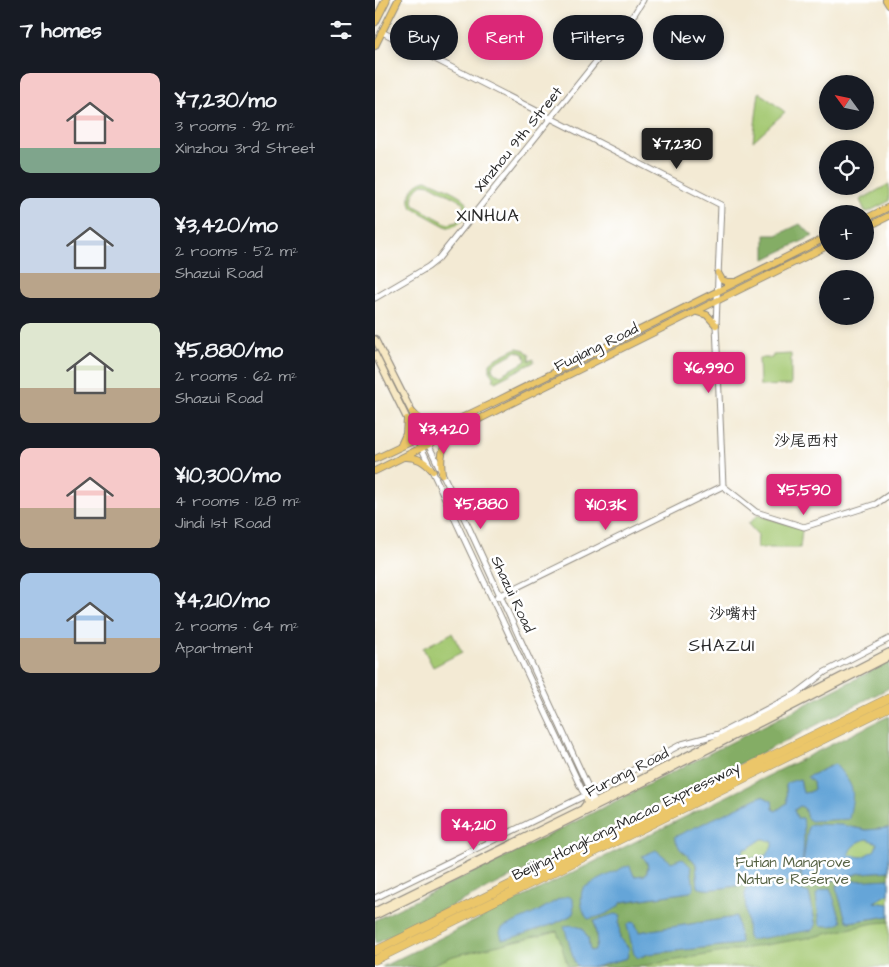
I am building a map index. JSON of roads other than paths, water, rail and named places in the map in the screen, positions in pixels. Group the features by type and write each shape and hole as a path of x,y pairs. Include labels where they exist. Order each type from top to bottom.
{"highway":[{"path":"375,22 386,0"},
{"name":"Beijing-Hongkong-Macao Expressway","path":"375,950 889,698"},
{"name":"Beijing-Hongkong-Macao Expressway","path":"375,960 889,706"}],"main road":[{"path":"375,46 396,0"},
{"path":"886,0 889,5"},
{"path":"874,214 889,207"},
{"path":"874,224 889,216"},
{"name":"Fuqiang Road","path":"375,460 819,242"},
{"name":"Fuqiang Road","path":"375,470 819,250"},
{"path":"718,273 720,279 724,282 743,280"},
{"path":"695,312 707,315 716,325"},
{"path":"665,318 669,325"},
{"name":"Shazui Road","path":"375,339 428,444"},
{"name":"Shazui Road","path":"375,354 421,447"},
{"path":"412,412 423,422 433,425 454,422"},
{"path":"396,449 405,438 408,426 407,418"},
{"path":"442,474 442,450 449,438 459,429"},
{"path":"403,457 422,460 433,471"},
{"name":"Furong Road","path":"375,911 581,810 595,805 889,652"},
{"name":"Furong Road","path":"375,916 889,657"},
{"path":"789,703 796,694 805,695"},
{"path":"581,810 586,804 586,796"}],"street":[{"name":"Xinzhou 9th Street","path":"375,298 428,267 437,259 635,13 643,0"},
{"path":"382,32 552,117 721,205 716,325 723,486 756,512 804,527 876,504 889,495"},
{"name":"Shazui Road","path":"428,444 585,777 595,805"},
{"name":"Shazui Road","path":"421,447 579,783 586,796 595,805"},
{"path":"492,600 723,486"},
{"path":"375,898 586,796 682,744 719,734 796,694 825,672 889,639"},
{"path":"585,777 594,785 603,786"},
{"path":"573,801 578,793 579,783"}],"water":[{"path":"835,764 850,784 852,800 849,819 811,821 807,818 804,808 800,806 794,810 797,818 803,818 804,824 803,859 797,880 791,883 763,881 711,889 698,887 696,864 680,849 674,837 762,796 772,801 773,809 776,811 787,803 786,785 789,782 800,779 803,793 814,789 813,782 807,777","holes":["765,839 773,842 767,855 749,859 741,857 744,849"]},
{"path":"811,824 841,825 866,830 889,828 889,871 861,873 812,885 804,883 801,877 808,827","holes":["867,839 877,843 875,850 862,857 849,855 853,847 861,841"]},
{"path":"656,850 671,862 682,858 691,867 694,889 690,892 622,902 607,914 588,919 582,905 581,896 583,888 624,867 630,866 634,876 645,875 648,865 642,856"},
{"path":"889,879 889,894 874,902 889,904 889,916 849,922 846,920 837,885 852,881"},
{"path":"759,885 789,887 809,893 816,926 812,930 751,940 748,938 745,894 747,888"},
{"path":"830,888 842,922 831,926 820,925 816,895 819,891"},
{"path":"568,896 573,899 574,914 554,924 508,939 502,939 500,932 502,928"},
{"path":"614,914 621,915 619,922 620,939 629,948 627,958 595,967 578,967 575,964 564,926 572,925 582,928 588,938 590,951 595,950 597,942 594,921"},
{"path":"736,916 741,942 738,944 648,954 638,958 634,954 627,926 631,922 635,923 639,932"}],"district":[{"name":"XINHUA","path":"488,215"},
{"name":"沙尾西村","path":"806,440"},
{"name":"沙嘴村","path":"733,613"},
{"name":"SHAZUI","path":"722,645"}],"park label":[{"name":"Futian Mangrove Nature Reserve","path":"793,870"}]}
